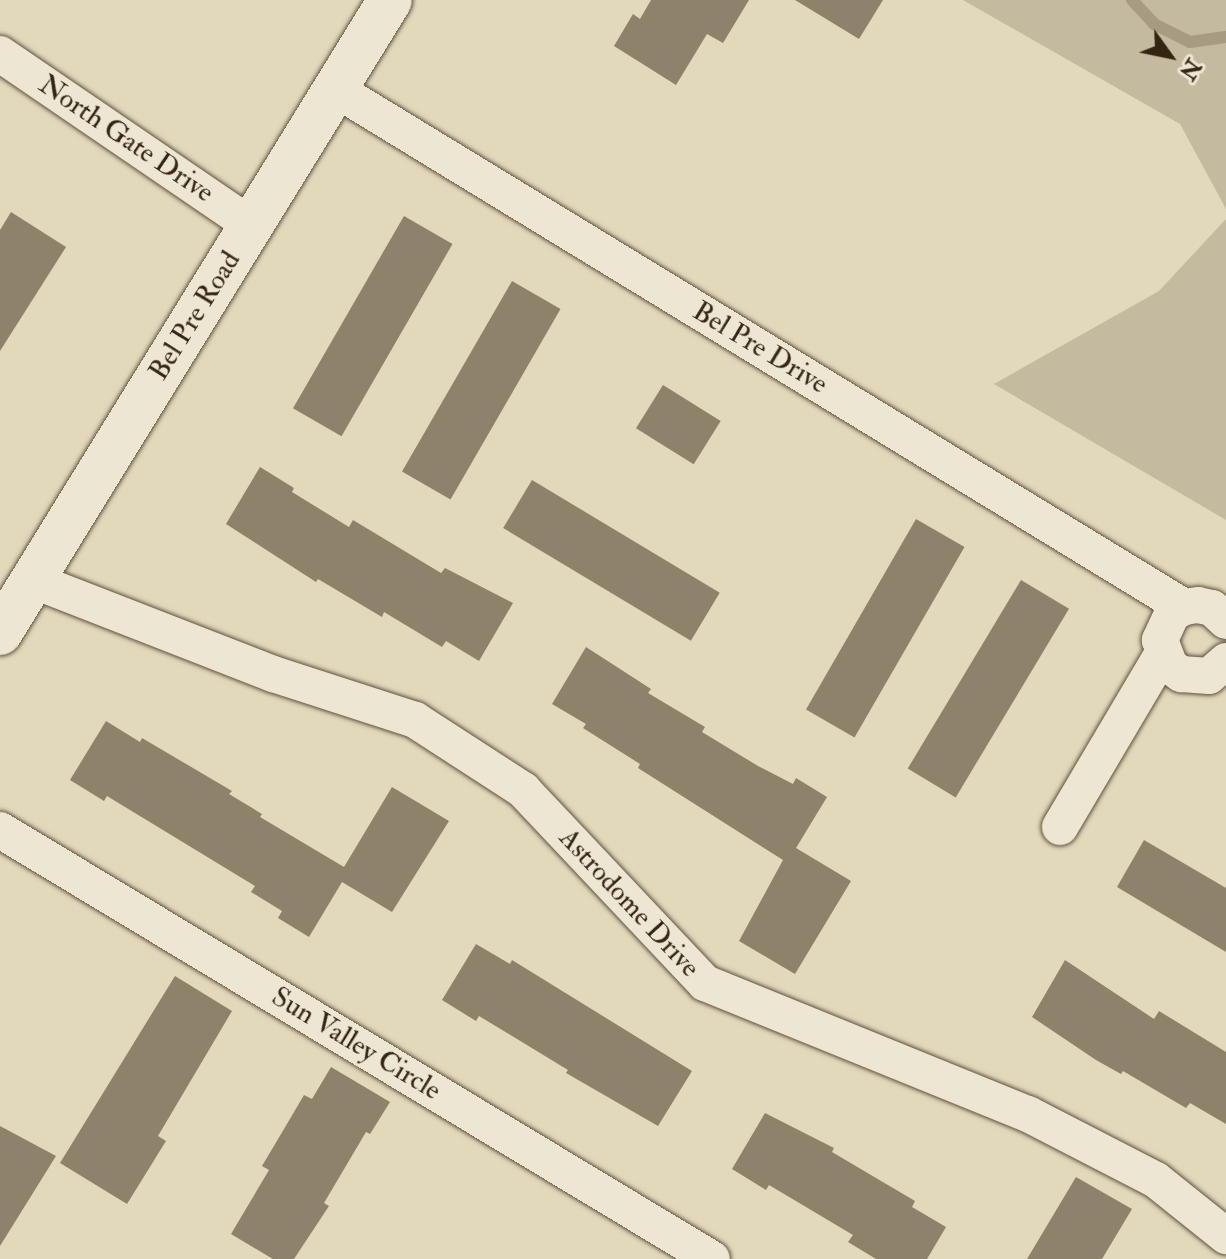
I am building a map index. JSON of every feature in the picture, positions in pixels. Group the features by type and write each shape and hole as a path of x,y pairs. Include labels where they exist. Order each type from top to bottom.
{"main road":[{"name":"Bel Pre Road","path":"0,633 390,0"}],"street":[{"name":"North Gate Drive","path":"0,54 251,225"},
{"name":"Bel Pre Drive","path":"335,89 1184,607 1198,605 1212,608 1226,621"},
{"name":"Astrodome Drive","path":"32,580 273,674 415,720 523,790 705,983 1028,1114 1156,1180 1226,1236"},
{"path":"1060,827 1163,653 1164,626 1172,614 1184,607"},
{"path":"1163,653 1181,674 1195,678 1209,676 1226,661"},
{"name":"Sun Valley Circle","path":"0,830 712,1259"}],"shaded area":[{"path":"963,0 1226,0 1226,209 1180,124"},
{"path":"1226,219 1226,520 994,384 1159,291"}],"building":[{"path":"651,0 749,0 723,43 707,34 676,85 614,46 633,14 640,19"},
{"path":"795,0 883,0 859,39"},
{"path":"11,212 66,247 0,351 0,230"},
{"path":"404,216 452,244 341,436 293,408"},
{"path":"512,281 560,309 450,500 402,472"},
{"path":"663,385 721,421 694,464 636,428"},
{"path":"260,467 294,488 292,492 349,527 353,520 441,573 445,568 513,603 479,661 446,641 442,647 384,612 382,617 318,579 316,582 226,524"},
{"path":"532,480 720,593 691,641 503,528"},
{"path":"916,519 964,547 854,738 806,710"},
{"path":"1021,580 1069,609 956,797 908,769"},
{"path":"586,647 651,689 648,693 705,727 702,732 758,766 793,784 796,778 827,797 796,848 851,881 795,974 739,941 783,860 638,768 640,764 583,728 586,724 552,704"},
{"path":"106,721 140,742 142,738 232,791 229,794 262,814 260,817 344,867 392,787 449,821 392,912 342,882 309,937 278,918 282,911 251,892 255,886 107,796 104,801 70,780"},
{"path":"1144,840 1226,888 1226,952 1117,887"},
{"path":"476,944 510,964 512,960 692,1071 658,1126 566,1073 568,1070 479,1016 476,1021 442,1000"},
{"path":"1065,960 1154,1019 1159,1011 1226,1052 1226,1124 1190,1103 1186,1108 1123,1071 1121,1074 1032,1017"},
{"path":"175,976 232,1011 158,1136 166,1141 127,1204 60,1163"},
{"path":"331,1067 390,1102 370,1134 366,1132 324,1203 329,1206 294,1259 273,1259 231,1234 269,1170 262,1166 304,1095 312,1099"},
{"path":"765,1113 834,1148 832,1152 915,1201 912,1207 946,1227 927,1259 876,1259 848,1242 853,1235 769,1185 766,1190 732,1169"},
{"path":"0,1126 56,1156 0,1246"},
{"path":"1076,1177 1132,1209 1102,1259 1027,1259"}],"waterway":[{"path":"1132,0 1154,24 1190,42 1226,37"}]}
